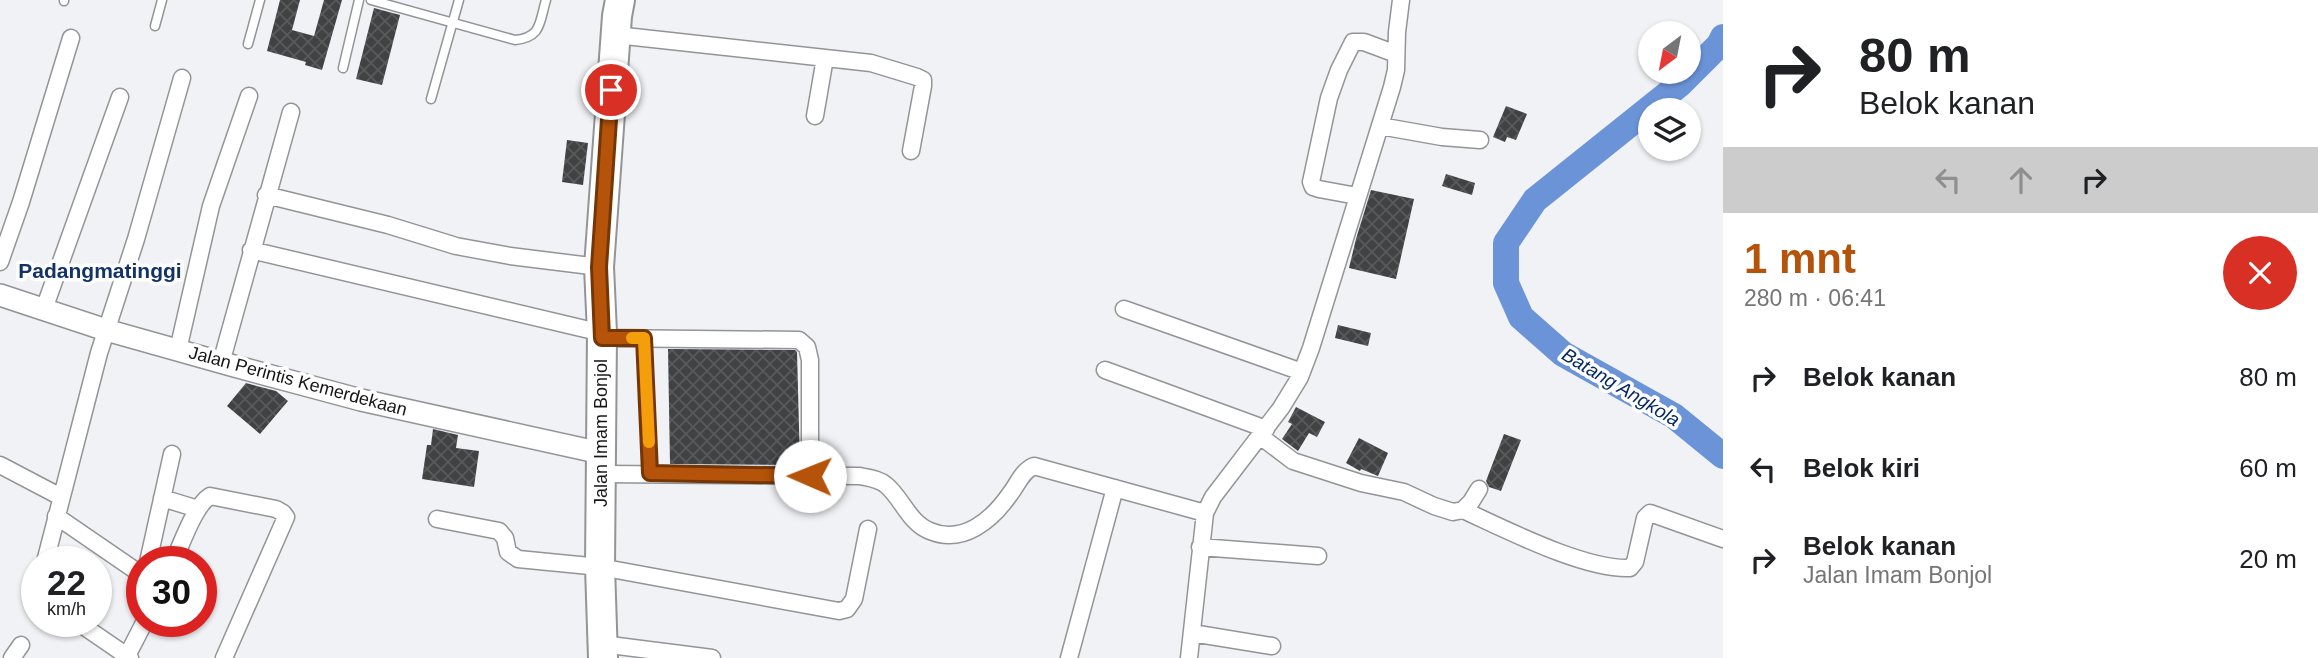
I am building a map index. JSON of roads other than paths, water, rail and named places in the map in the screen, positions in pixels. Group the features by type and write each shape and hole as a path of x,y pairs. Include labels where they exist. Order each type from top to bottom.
{"highway":[{"name":"Jalan Imam Bonjol","path":"603,651 600,567 602,335 599,267 620,0"}],"street":[{"path":"1189,658 1205,513 1213,497 1292,393 1311,348 1392,87 1396,71 1396,32 1401,0"},
{"path":"616,35 871,63 923,80 911,152"},
{"path":"0,262 71,37"},
{"path":"1357,196 1312,185 1311,177 1329,98 1353,42 1364,42 1396,54"},
{"path":"815,116 825,58"},
{"path":"49,546 106,330 136,239 182,78"},
{"path":"178,350 211,206 249,96"},
{"path":"44,309 120,97"},
{"path":"221,363 291,112"},
{"path":"1380,126 1441,137 1480,140"},
{"path":"267,195 388,225 456,246 510,257 599,267"},
{"path":"251,250 602,335 799,340 807,346 810,360 810,476"},
{"name":"Jalan Perintis Kemerdekaan","path":"0,295 106,330 221,363 601,463"},
{"path":"1124,309 1301,372"},
{"path":"1105,370 1263,433 1293,461 1360,483 1404,492 1453,512 1472,502 1479,489"},
{"path":"152,546 172,454"},
{"path":"601,463 650,473 860,476 888,486 912,517 925,529 939,535 953,536 971,531 994,516 1023,475 1034,466 1205,513"},
{"path":"0,465 61,497"},
{"path":"1069,658 1115,488"},
{"path":"181,546 206,498 217,496 275,509 286,517 224,658"},
{"path":"162,498 198,509"},
{"path":"1463,509 1536,542 1592,562 1624,569 1630,568 1635,562 1646,518 1650,513 1723,539"},
{"path":"56,516 126,564"},
{"path":"437,519 495,530 505,538 508,552 518,559 600,567 844,611 854,599 869,529"},
{"path":"1200,547 1318,556"},
{"path":"1192,633 1272,646"},
{"path":"100,637 129,657 138,637"},
{"path":"603,651 712,658"}],"lane":[{"path":"155,26 162,0"},
{"path":"248,44 260,0"},
{"path":"343,68 359,0"},
{"path":"371,0 515,40 529,38 537,31 546,0"},
{"path":"430,100 459,0"},
{"path":"644,338 650,473"}],"waterway":[{"name":"Batang Angkola","path":"1723,37 1719,45 1680,84 1535,200 1506,243 1506,283 1521,317 1563,354 1674,416 1723,456"}],"district":[{"name":"Padangmatinggi","path":"100,270"}]}
